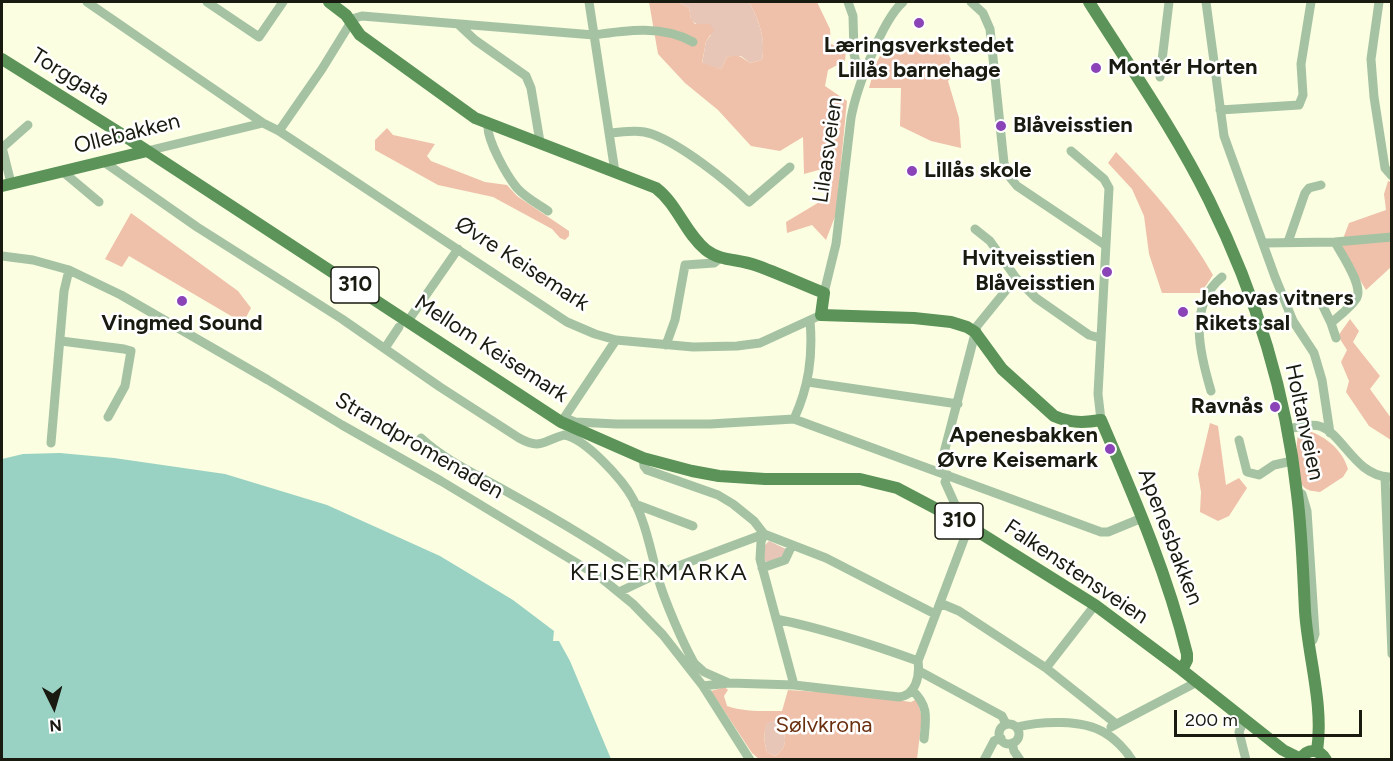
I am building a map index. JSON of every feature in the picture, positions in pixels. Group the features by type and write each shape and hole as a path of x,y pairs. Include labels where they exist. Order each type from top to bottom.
{"main road":[{"path":"329,2 339,8 360,34 475,118 648,184 661,192 676,208 703,248 720,258 753,264 824,293"},
{"name":"Holtanveien","path":"1089,2 1168,126 1217,218 1258,322 1276,385 1297,492 1308,641 1319,717 1321,755"},
{"name":"Torggata","path":"2,59 147,151"},
{"name":"Ollebakken","path":"6,185 147,151"},
{"name":"Mellom Keisemark","path":"147,151 403,324 563,420"},
{"name":"Lilaasveien","path":"815,318 824,293"},
{"name":"Øvre Keisemark","path":"815,318 902,317 951,322 967,327 975,333"},
{"path":"975,333 1002,369 1054,416 1081,423 1101,420"},
{"name":"Falkenstensveien","path":"563,420 643,458 718,476 765,479 841,478 880,482 897,488 969,526 1095,605 1283,750 1300,759 1305,753 1321,755"},
{"name":"Apenesbakken","path":"1101,420 1172,598 1187,654 1186,665 1182,670"}],"street":[{"name":"Øvre Keisemark","path":"87,2 263,123 279,131 567,322 616,340 702,347 750,345 815,318"},
{"path":"207,2 260,37 283,2"},
{"path":"589,2 615,172"},
{"path":"848,2 853,16 856,62 866,69"},
{"name":"Lilaasveien","path":"824,293 836,244 855,98 890,18 903,2"},
{"path":"971,2 983,13 990,29 1002,151 1008,176 1017,186 1105,245"},
{"path":"1160,77 1169,2"},
{"path":"1206,2 1224,136 1293,321 1314,353 1322,380 1330,432"},
{"path":"1220,110 1299,105 1303,96 1301,64 1311,2"},
{"path":"1379,2 1371,59 1374,97 1385,168 1392,176"},
{"path":"279,131 351,22 362,16 594,35 625,31 668,31 693,42"},
{"path":"459,25 475,40 520,71 529,80 540,142"},
{"name":"Ollebakken","path":"147,151 263,123"},
{"path":"488,124 489,138 516,188 548,211"},
{"path":"6,185 2,148 28,125"},
{"path":"610,133 628,131 653,134 687,154 733,187 749,202 790,167"},
{"path":"1071,151 1104,179 1109,188 1100,338 1098,405 1101,420"},
{"path":"104,162 197,227 532,445 540,445 564,435 584,443 598,455 632,497 643,524 657,574 694,663 704,672 729,683"},
{"path":"62,171 99,202"},
{"path":"1288,242 1305,193 1309,188 1322,185"},
{"path":"975,230 990,242 1016,278 1036,298 1089,335 1100,338"},
{"path":"1263,243 1335,242 1392,237"},
{"path":"1331,323 1356,300 1359,291 1335,242"},
{"path":"384,348 458,249"},
{"name":"Strandpromenaden","path":"2,256 33,260 69,270 140,306 435,477 600,577 619,592 663,635 703,686 750,759"},
{"path":"666,345 675,320 685,265 714,263 720,258"},
{"path":"51,444 64,291 69,270"},
{"path":"1211,391 1200,353 1200,314 1209,292 1215,282 1222,277"},
{"path":"955,518 958,511 945,482 944,473 975,333 980,321 1016,278"},
{"path":"1318,296 1331,323 1335,338"},
{"path":"815,318 808,381 804,398 794,418 1101,532 1108,532 1142,518"},
{"path":"563,420 616,340"},
{"path":"61,341 131,351 127,382 108,417"},
{"path":"808,381 958,404"},
{"name":"Mellom Keisemark","path":"563,420 617,424 710,424 794,418"},
{"path":"1286,429 1319,426 1330,432 1354,460 1372,472 1388,477 1392,654"},
{"path":"421,438 451,461 567,525 648,578"},
{"path":"1239,440 1247,472 1259,475 1274,465 1292,461"},
{"path":"643,458 647,470 718,495 733,504 754,521 764,534 826,558 935,614"},
{"path":"635,504 693,526"},
{"path":"703,686 729,683 794,685 899,698 909,693 919,671 918,661 969,526"},
{"path":"619,592 657,574 764,534"},
{"path":"764,534 760,548 762,568 794,685"},
{"path":"762,568 785,560 792,545"},
{"path":"940,603 959,611 1046,668 1115,723"},
{"path":"1046,668 1095,605"},
{"path":"776,619 850,637 918,661"},
{"path":"919,671 1002,716 1006,724 1017,727 1032,723 1064,723 1105,732 1132,759"},
{"path":"1105,732 1115,723 1197,682"},
{"path":"909,693 922,699 925,708 924,739"},
{"path":"1244,720 1239,732 1246,759"},
{"path":"1006,724 1000,730 1001,738 1005,742 1012,743 1017,740 1019,735 1017,727"},
{"path":"984,759 994,741 1001,738"},
{"path":"1012,743 1020,759"}],"shaded area":[{"path":"678,2 749,2 761,30 762,60 750,63 741,56 727,57 721,69 702,64 706,41 711,35 691,20 689,8"},
{"path":"769,541 786,549 785,557 766,562 764,546"},
{"path":"773,721 780,724 785,737 784,746 775,756 767,752 764,737 767,722"}],"green space":[{"path":"649,2 678,2 689,8 691,19 695,24 710,24 714,30 706,41 702,63 721,69 727,57 738,56 750,63 762,60 761,30 749,2 817,2 830,29 831,44 846,50 845,61 828,70 825,86 847,101 836,214 826,240 812,225 787,233 786,222 826,198 822,169 804,174 803,137 780,151 751,146 718,110 685,83 658,54"},
{"path":"902,44 927,46 948,53 956,70 948,81 959,118 961,148 931,141 900,126 901,88 869,88 875,66 885,46"},
{"path":"387,128 393,135 435,144 427,156 431,161 485,182 507,185 517,196 569,231 569,236 565,240 560,238 552,229 493,197 438,185 375,150 375,140"},
{"path":"1116,152 1169,210 1203,258 1213,275 1201,293 1162,293 1149,254 1144,216 1132,189 1108,163"},
{"path":"1388,181 1391,182 1391,267 1366,290 1341,244 1349,223 1386,210 1384,194"},
{"path":"131,213 238,291 251,308 243,323 129,256 122,267 105,259"},
{"path":"1350,319 1359,331 1353,342 1380,376 1370,389 1391,418 1391,440 1369,426 1346,392 1349,381 1341,362 1347,350 1338,336"},
{"path":"1210,423 1218,426 1226,485 1239,478 1247,488 1229,516 1218,521 1200,512 1201,492 1198,474"},
{"path":"1309,431 1333,445 1346,462 1348,469 1343,477 1320,492 1302,485 1299,475 1297,440 1298,436"},
{"name":"Sølvkrona","path":"725,687 728,690 724,696 727,706 754,711 782,711 788,690 852,694 911,702 917,699 922,718 917,759 759,759 752,753 711,691","holes":["773,721 780,724 785,742 775,756 767,752 765,731 767,723"]}],"water":[{"path":"60,453 114,458 225,474 327,505 440,556 513,600 554,631 553,641 559,641 570,661 611,759 2,759 2,459 23,454"}],"place":[{"name":"Læringsverkstedet Lillås barnehage","path":"919,23"},
{"name":"Montér Horten","path":"1096,68"},
{"name":"Blåveisstien","path":"1001,126"},
{"name":"Lillås skole","path":"912,171"},
{"name":"Hvitveisstien Blåveisstien","path":"1107,272"},
{"name":"Vingmed Sound","path":"182,301"},
{"name":"Jehovas vitners Rikets sal","path":"1183,312"},
{"name":"Ravnås","path":"1275,407"},
{"name":"Apenesbakken Øvre Keisemark","path":"1110,449"}],"district":[{"name":"KEISERMARKA","path":"659,573"}]}
